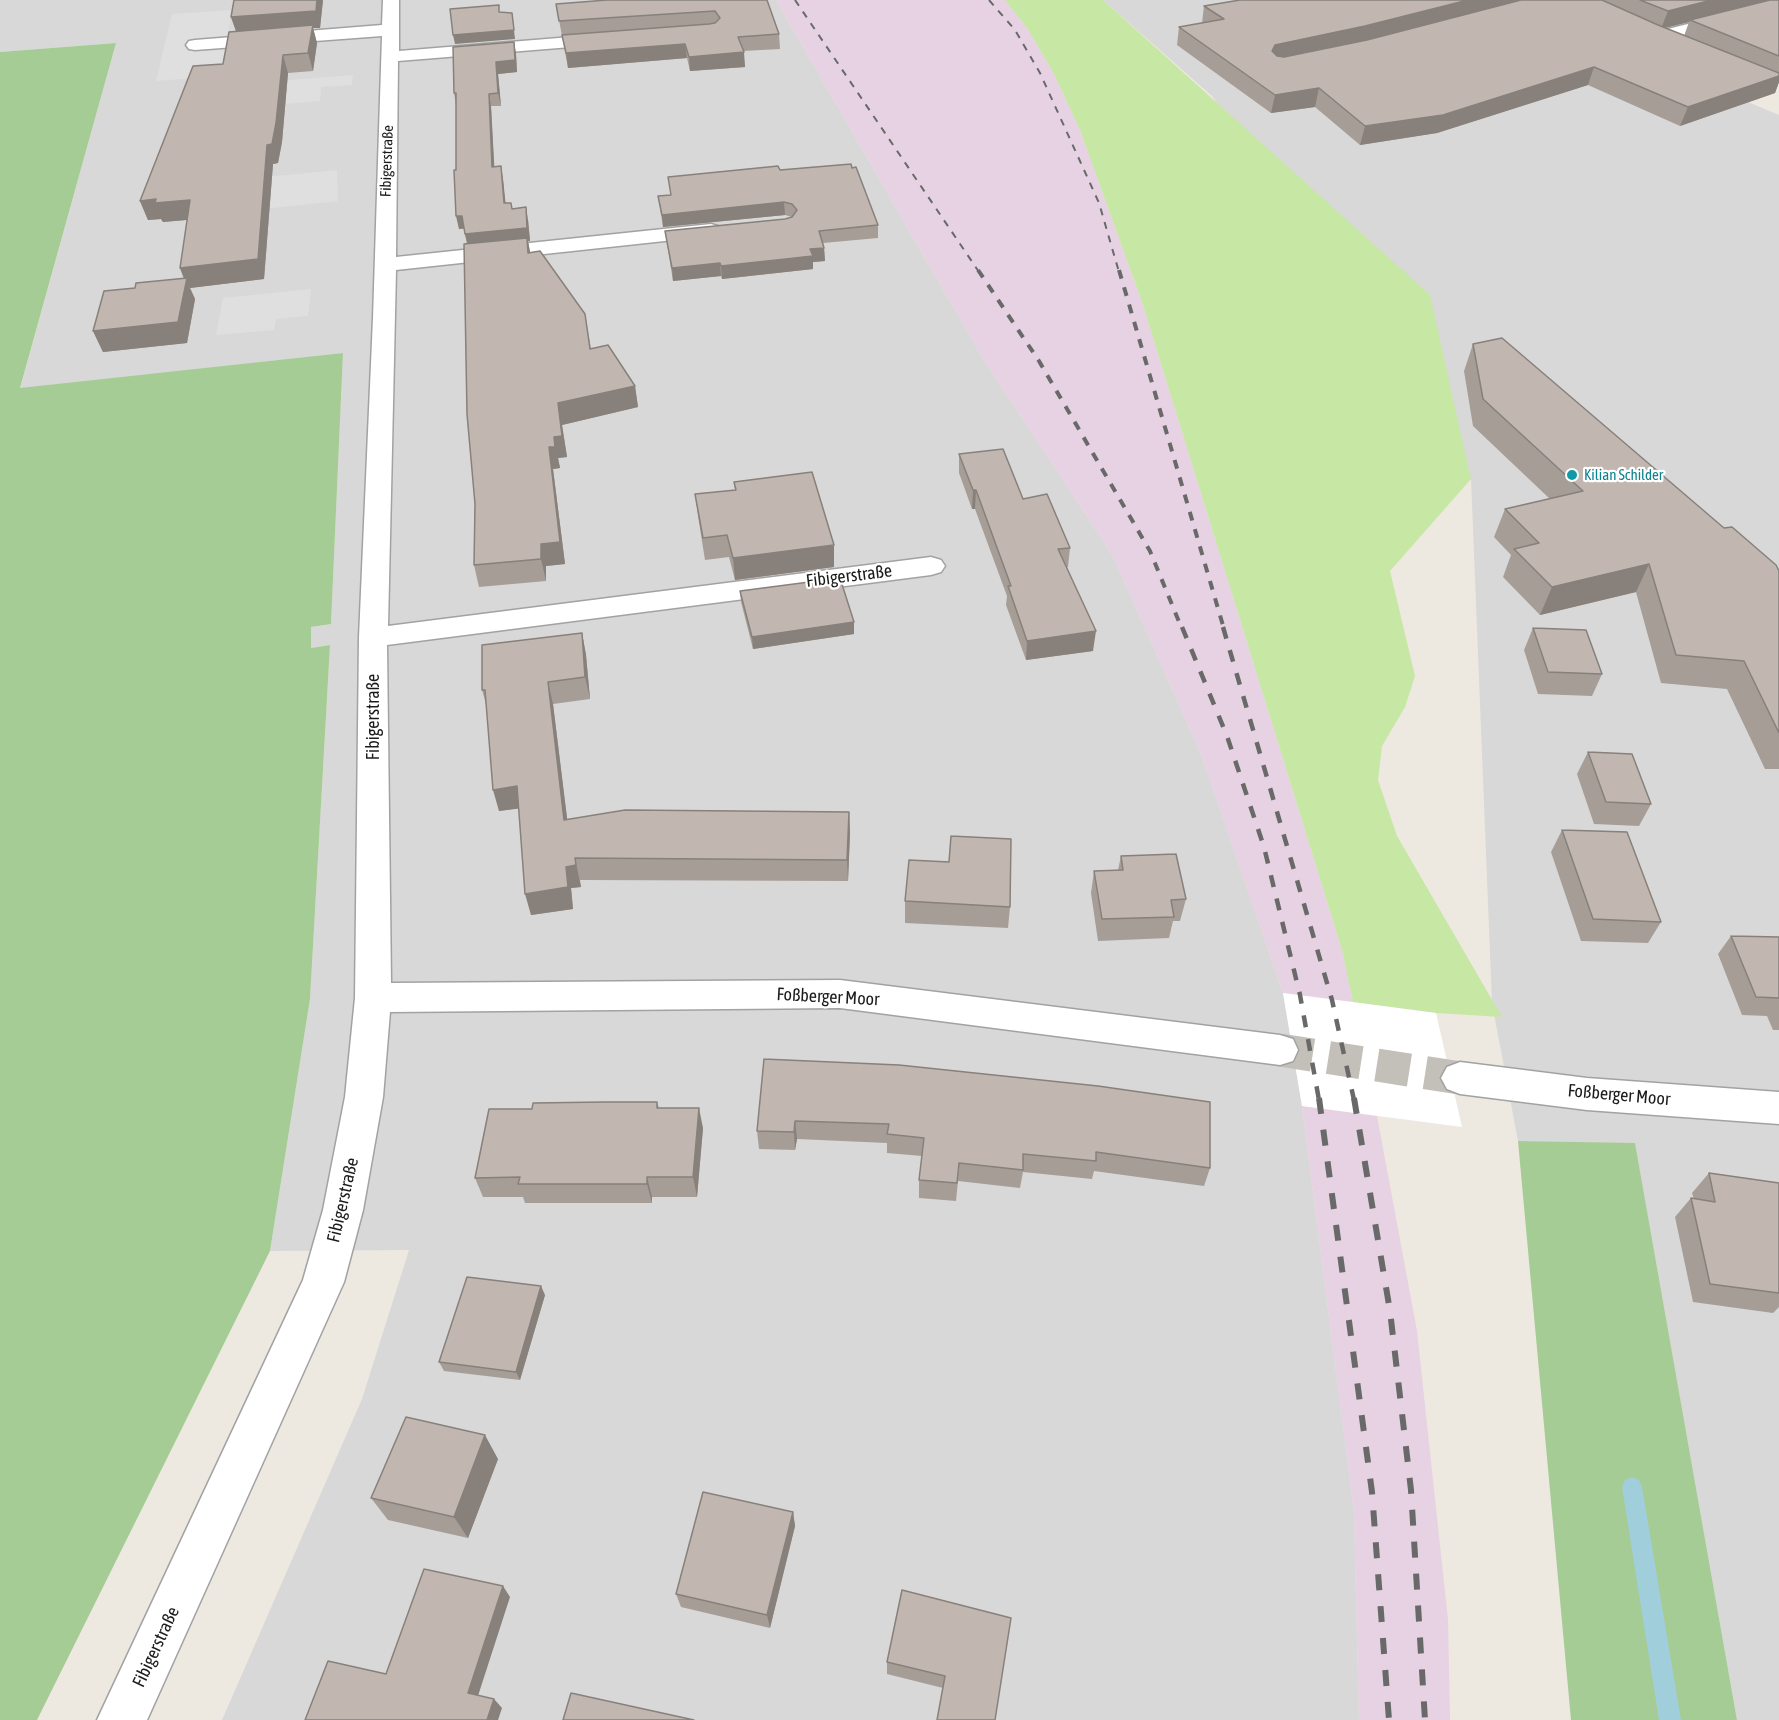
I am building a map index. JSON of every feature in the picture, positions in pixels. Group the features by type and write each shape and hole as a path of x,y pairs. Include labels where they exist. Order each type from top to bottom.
{"street":[{"path":"1658,37 1779,6"},
{"path":"1637,28 1680,46"},
{"path":"195,45 390,29 627,38"},
{"name":"Fibigerstraße","path":"122,1720 323,1281 343,1210 364,1097 373,998 373,637 390,29"},
{"path":"384,265 726,229"},
{"name":"Fibigerstraße","path":"373,637 931,566"},
{"name":"Foßberger Moor","path":"373,998 840,994 1280,1050"},
{"name":"Foßberger Moor","path":"1460,1078 1587,1094 1779,1108"}],"shaded area":[{"path":"0,0 776,0 985,362 1113,556 1201,754 1283,993 1302,1106 1354,1512 1359,1720 222,1720 362,1399 409,1250 270,1251 310,999 330,645 311,648 311,627 331,624 343,353 20,389 116,43 0,52"},
{"path":"776,0 1005,0 1027,28 1053,72 1080,130 1142,302 1342,950 1353,1002 1283,993 1201,754 1113,556 985,362"},
{"path":"1103,0 1504,0 1779,115 1779,1720 1737,1720 1635,1144 1518,1141 1492,1003 1471,479 1212,96"},
{"path":"232,10 221,76 156,81 172,14"},
{"path":"353,75 352,85 321,87 320,101 261,106 265,82"},
{"path":"337,170 338,201 264,209 266,177"},
{"path":"311,289 308,316 276,319 274,330 216,335 223,298"},
{"path":"1302,1106 1377,1116 1417,1331 1448,1620 1450,1720 1359,1720 1354,1512"}],"green space":[{"path":"1005,0 1103,0 1430,295 1471,479 1390,571 1415,676 1405,707 1382,746 1378,780 1397,836 1502,1017 1436,1013 1353,1002 1342,950 1142,302 1080,130 1053,72 1027,28"},
{"path":"116,43 20,388 343,353 331,624 311,627 311,648 330,645 310,999 270,1251 37,1720 0,1720 0,52"},
{"path":"1518,1141 1635,1143 1737,1720 1571,1720"}],"pier":[{"path":"1283,993 1436,1013 1462,1127 1302,1106"}],"building":[{"path":"234,0 317,0 316,11 231,17"},
{"path":"607,0 767,0 779,34 738,37 744,52 689,57 685,44 566,53 562,35 709,24 715,23 720,18 715,11 559,21 556,4"},
{"path":"1240,0 1468,0 1365,26 1275,45 1272,51 1277,56 1284,57 1367,40 1521,0 1602,0 1779,73 1779,76 1688,107 1594,67 1443,115 1365,126 1319,88 1275,95 1179,27 1224,19 1204,6"},
{"path":"1640,0 1712,0 1668,11"},
{"path":"1770,0 1779,0 1779,56 1690,20"},
{"path":"499,5 499,12 512,13 514,30 453,35 450,9"},
{"path":"313,25 308,53 283,55 276,123 272,144 267,145 258,259 180,268 190,200 155,203 156,199 140,201 193,66 223,64 229,32"},
{"path":"514,42 515,60 496,62 498,93 489,94 492,167 501,166 504,203 511,203 512,209 526,207 527,228 465,234 462,216 456,216 454,170 456,170 456,93 454,93 453,47"},
{"path":"851,164 852,168 856,167 878,225 819,231 824,248 810,249 813,256 721,266 720,263 672,268 665,231 785,219 792,217 797,210 792,204 784,202 662,215 658,196 671,195 668,177 778,166 780,170"},
{"path":"527,238 528,253 540,251 585,314 590,349 608,345 635,386 558,403 562,436 554,437 555,447 549,447 560,542 541,544 541,559 474,565 475,504 467,414 464,244"},
{"path":"187,278 178,322 93,331 104,291 135,288 136,283"},
{"path":"1502,338 1724,528 1732,527 1776,565 1779,571 1779,733 1744,661 1676,655 1649,564 1552,587 1514,549 1539,543 1505,509 1583,491 1483,399 1473,344"},
{"path":"1003,449 1023,499 1047,494 1070,548 1058,549 1096,631 1027,641 1008,586 1011,586 976,490 973,490 959,454"},
{"path":"812,472 834,545 733,558 727,535 703,538 695,494 736,490 734,482"},
{"path":"840,578 854,622 752,637 740,591"},
{"path":"1533,628 1586,630 1602,674 1548,672"},
{"path":"582,633 585,677 548,682 564,820 625,810 849,812 847,860 575,858 576,865 566,867 568,887 525,894 517,786 493,790 485,690 482,690 482,645"},
{"path":"1588,752 1632,754 1651,804 1606,802"},
{"path":"1562,830 1627,832 1661,922 1593,919"},
{"path":"951,836 1011,839 1010,907 905,901 909,860 949,862"},
{"path":"1176,854 1186,899 1171,900 1174,917 1102,919 1094,871 1123,870 1121,856"},
{"path":"1731,936 1779,937 1779,998 1756,997"},
{"path":"764,1059 899,1065 1098,1086 1210,1102 1210,1168 1096,1152 1096,1161 1023,1154 1023,1170 959,1163 957,1183 919,1180 924,1138 887,1134 889,1124 795,1121 794,1132 757,1131"},
{"path":"657,1102 657,1108 699,1108 693,1177 647,1177 647,1184 518,1184 520,1177 475,1178 489,1109 532,1109 533,1103"},
{"path":"1709,1173 1779,1183 1779,1293 1710,1284 1691,1198 1715,1202"},
{"path":"467,1277 541,1286 516,1372 439,1362"},
{"path":"406,1417 485,1435 454,1517 371,1498"},
{"path":"703,1492 793,1512 767,1615 676,1594"},
{"path":"424,1569 503,1586 468,1693 494,1699 487,1720 305,1720 328,1661 386,1674"},
{"path":"902,1590 1011,1618 995,1720 937,1720 945,1676 887,1662"},
{"path":"571,1693 694,1720 563,1720"}],"waterway":[{"path":"1632,1487 1670,1720"}],"tunnel":[{"path":"1280,1050 1460,1078"}],"railway":[{"path":"795,0 979,272"},
{"path":"989,0 1015,30 1040,73 1099,203 1119,272"},
{"path":"978,270 1039,361 1150,551 1182,629"},
{"path":"1119,270 1224,629"},
{"path":"1182,627 1227,736 1264,847 1300,995 1319,1100"},
{"path":"1223,627 1332,1000 1354,1100"},
{"path":"1319,1098 1372,1492 1389,1720"},
{"path":"1354,1098 1390,1311 1411,1490 1425,1720"}],"place":[{"name":"Kilian Schilder","path":"1572,475"}]}
